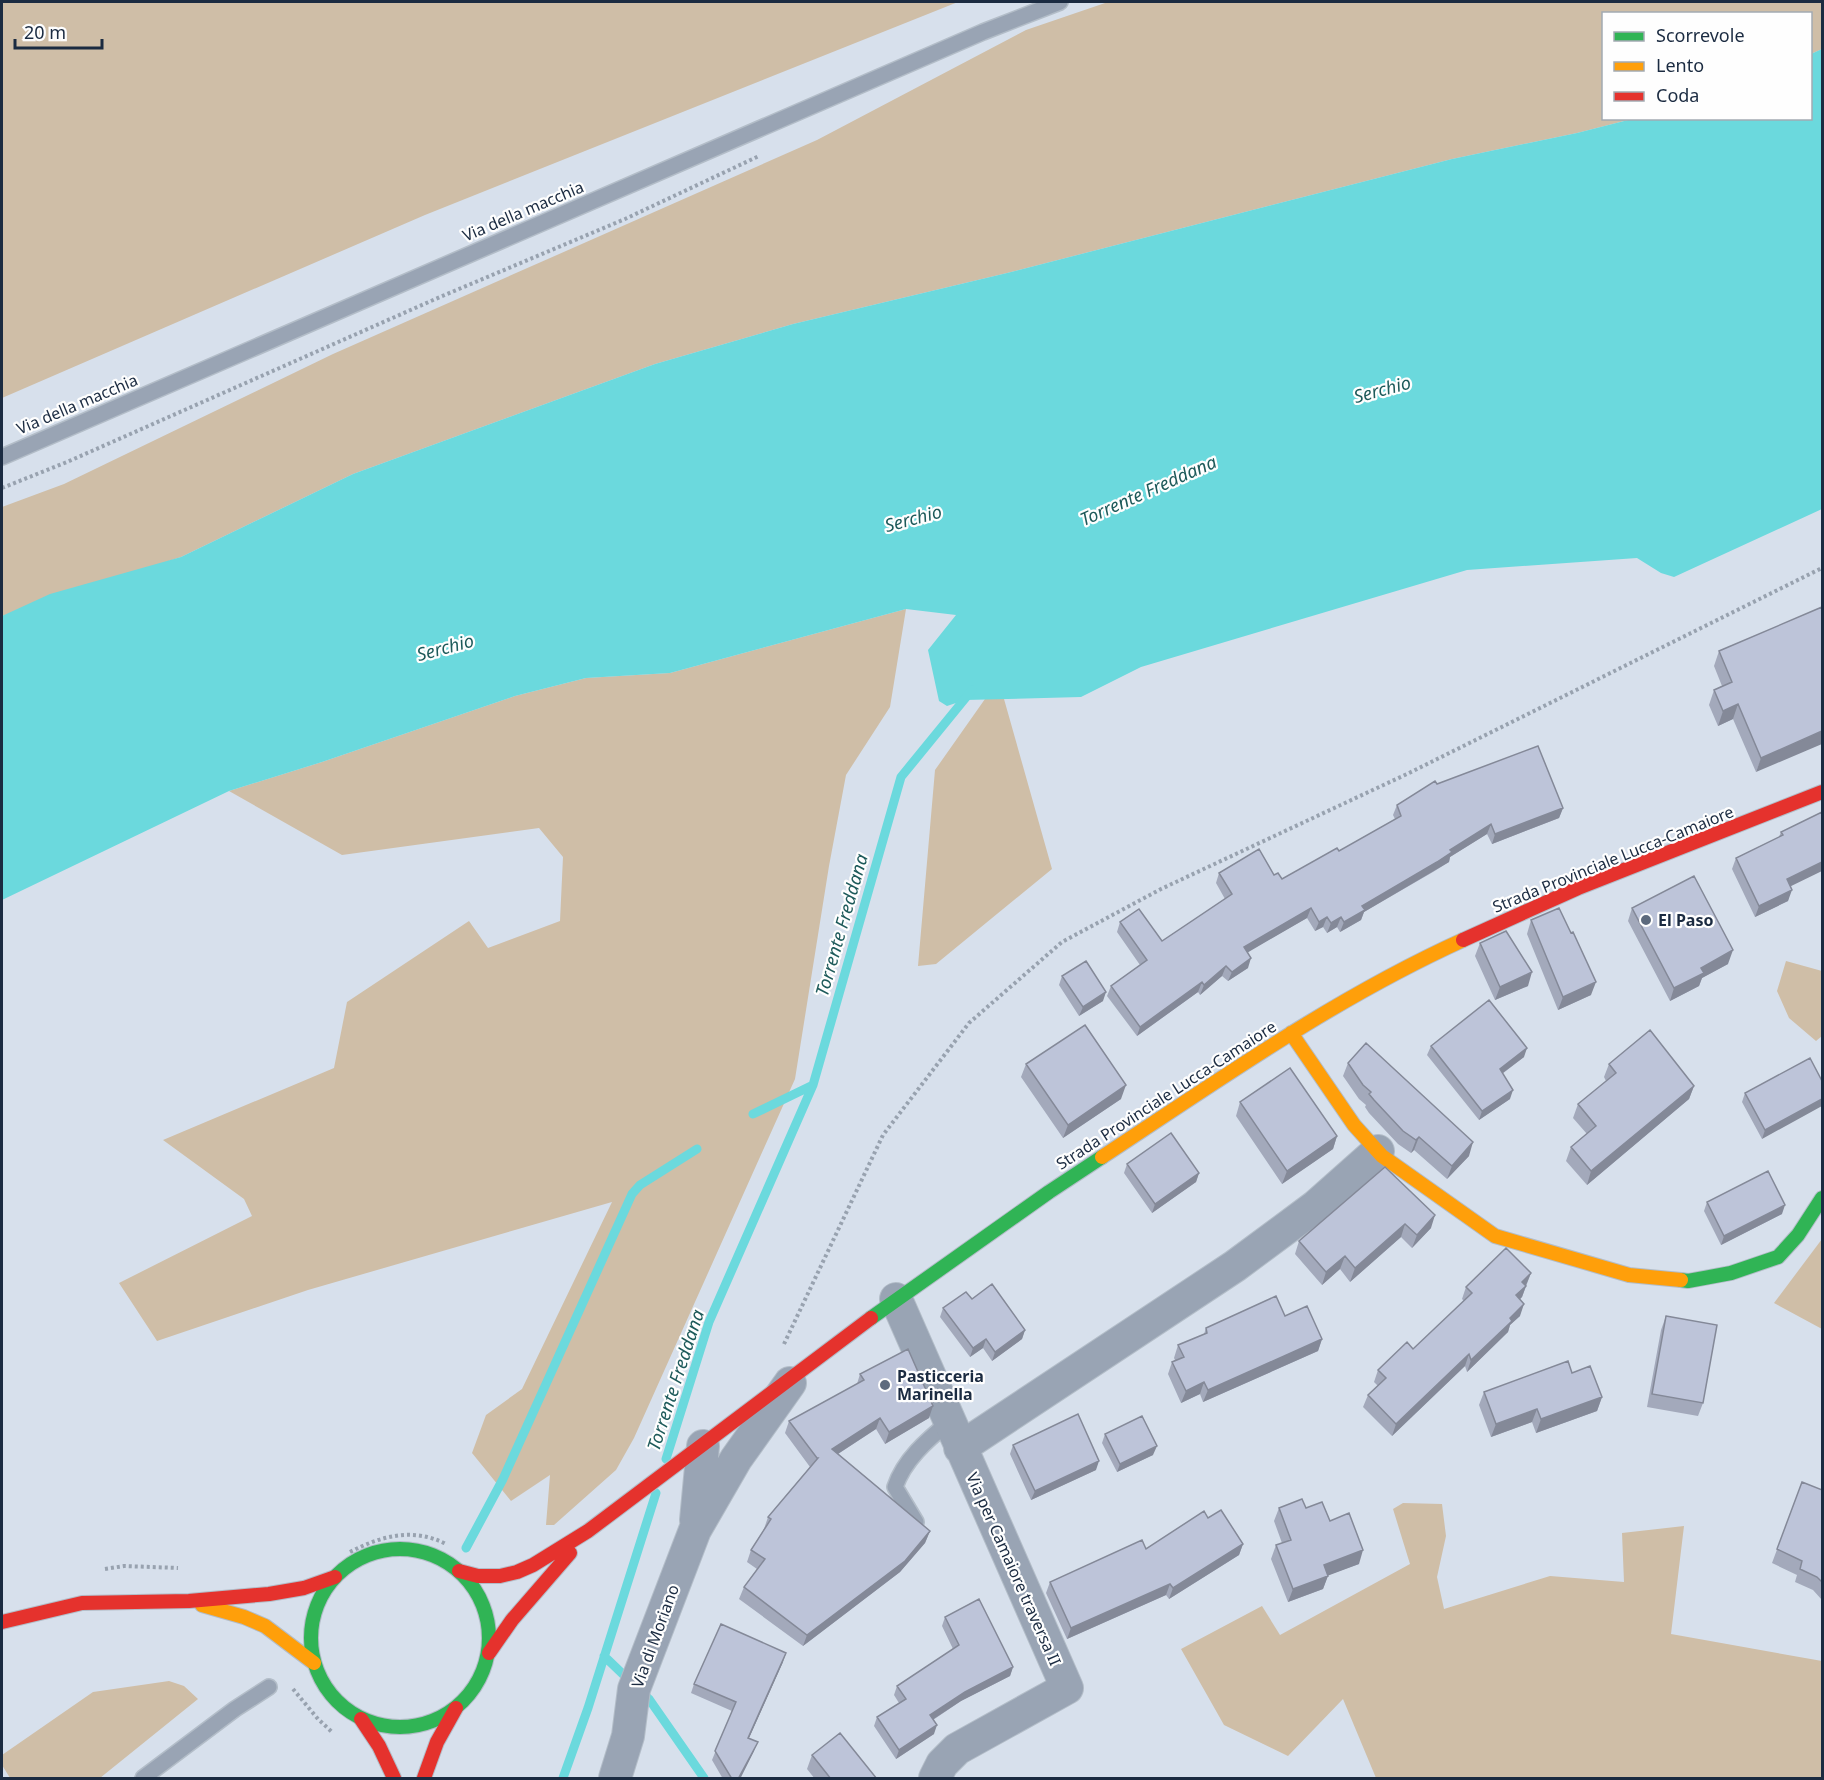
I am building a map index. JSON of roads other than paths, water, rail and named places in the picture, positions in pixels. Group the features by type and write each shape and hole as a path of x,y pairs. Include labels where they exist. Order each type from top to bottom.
{"main road":[{"name":"Strada Provinciale Lucca-Camaiore","path":"459,1571 478,1576 500,1576 517,1572 533,1565 588,1531 693,1452 787,1364 896,1299 1049,1192 1291,1033 1362,991 1447,947 1578,888 1822,792"},
{"path":"1291,1033 1354,1125 1378,1151 1408,1176 1495,1236 1629,1275 1688,1281 1731,1273 1778,1257 1798,1235 1822,1198"},
{"name":"Strada Provinciale Lucca-Camaiore","path":"489,1653 512,1620 588,1531"},
{"path":"423,1779 429,1757 440,1733 456,1708 477,1683 489,1653 487,1617 472,1585 446,1561 430,1554 396,1549 379,1551 348,1565 335,1576 326,1589 313,1617 311,1648 314,1663 321,1680 332,1696 361,1719 382,1726 421,1725 456,1708"},
{"path":"2,1622 82,1603 189,1601 287,1591 304,1588 335,1576"},
{"path":"189,1601 244,1617 265,1626 314,1663"},
{"path":"361,1719 379,1746 394,1779"}],"street":[{"path":"954,1435 1235,1266 1316,1206 1378,1151"},
{"name":"Via per Camaiore traversa II","path":"896,1299 1067,1688 957,1749 942,1764 934,1779"},
{"name":"Via di Moriano","path":"615,1779 628,1736 639,1675 696,1523 726,1477 787,1364"},
{"path":"693,1452 726,1477"},
{"name":"Via di Moriano","path":"693,1452 696,1523"}],"lane":[{"name":"Via della macchia","path":"2,457 972,37 1060,2"},
{"path":"916,1522 895,1487 899,1475 929,1438 954,1435"},
{"path":"143,1779 235,1709 270,1687"}],"water":[{"name":"Serchio","path":"1822,49 1822,509 1674,577 1661,573 1637,558 1467,570 1141,667 1081,697 965,700 947,706 939,701 928,650 956,615 906,609 670,673 586,678 515,696 229,791 2,900 2,616 50,594 181,557 353,474 655,364 793,324 1007,273 1452,159 1628,120 1812,120 1812,54"}],"waterway":[{"name":"Torrente Freddana","path":"666,1459 709,1322 813,1085 901,777 972,690"},
{"path":"753,1114 813,1085"},
{"path":"466,1548 503,1479 632,1194 640,1185 697,1149"},
{"name":"Torrente Freddana","path":"563,1778 588,1708 656,1493"},
{"path":"604,1656 630,1681"},
{"path":"640,1691 649,1699 704,1778"}],"place":[{"name":"El Paso","path":"1646,920"},
{"name":"Pasticceria Marinella","path":"885,1385"}]}
